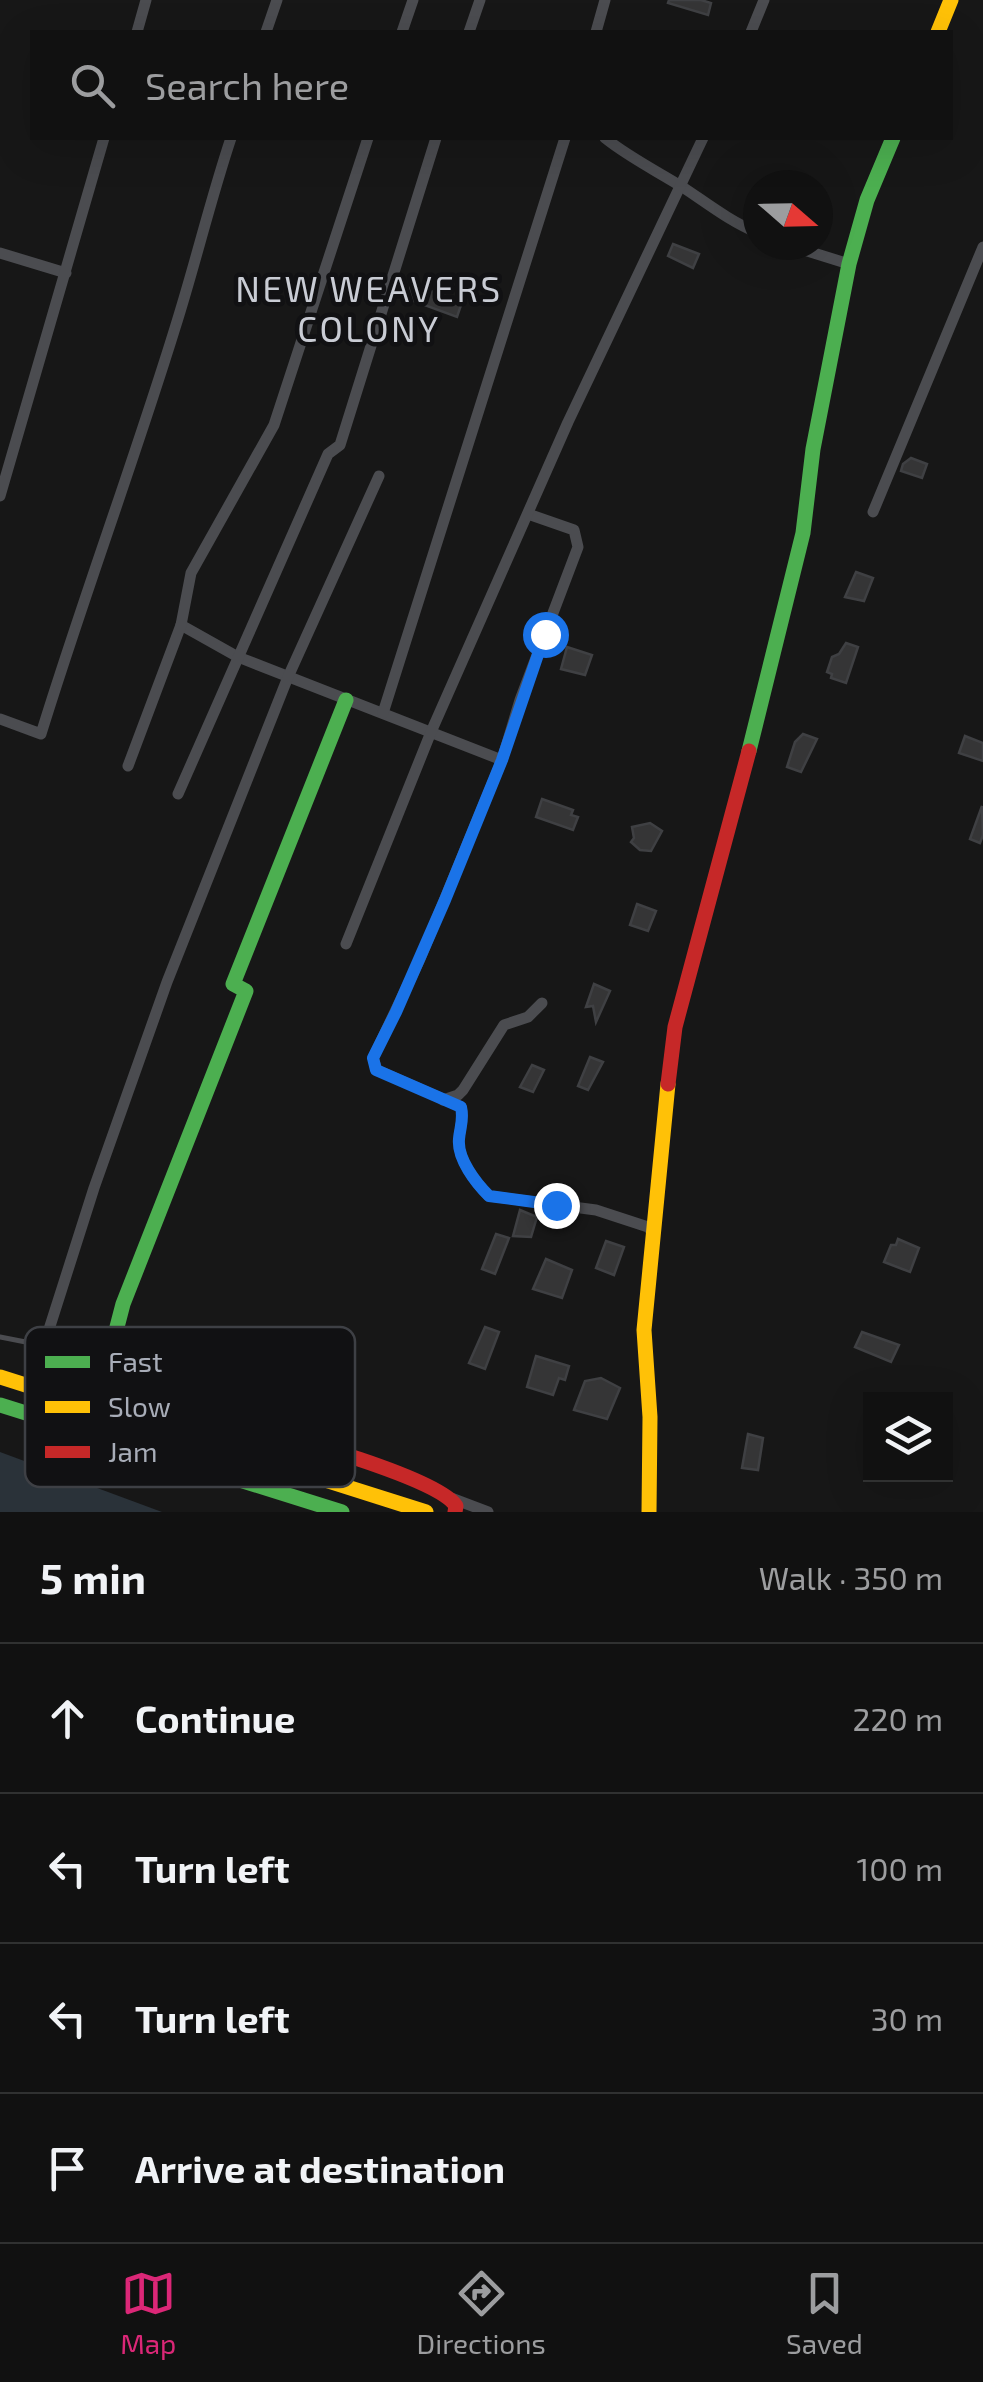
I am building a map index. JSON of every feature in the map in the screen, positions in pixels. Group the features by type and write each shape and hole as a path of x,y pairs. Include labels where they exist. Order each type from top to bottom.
{"main road":[{"path":"939,30 952,0"},
{"path":"649,1512 650,1417 644,1330 675,1027 803,533 813,449 849,264 867,200 892,140"},
{"path":"117,1327 246,991 233,984 346,700"},
{"path":"0,1378 25,1386"},
{"path":"0,1405 25,1413"},
{"path":"355,1458 378,1465 453,1505"},
{"path":"262,1487 342,1512"},
{"path":"347,1487 426,1512"}],"street":[{"path":"138,30 146,0"},
{"path":"267,30 277,0"},
{"path":"403,30 412,0"},
{"path":"470,30 480,0"},
{"path":"597,30 606,0"},
{"path":"752,30 764,0"},
{"path":"0,496 103,140"},
{"path":"0,718 41,734 87,586 176,328 229,140"},
{"path":"128,766 181,626 191,572 274,424 367,140"},
{"path":"178,794 328,454 340,445 435,140"},
{"path":"383,713 564,140"},
{"path":"607,140 632,160 743,227"},
{"path":"346,944 430,732 702,140"},
{"path":"873,512 983,248"},
{"path":"0,253 66,273"},
{"path":"833,259 849,264"},
{"path":"0,428 16,432"},
{"path":"50,1327 167,982 288,677 379,476"},
{"path":"528,514 574,530 578,547 520,700 502,760 420,959 373,1058 376,1070 389,1078 461,1107 458,1145 489,1196 596,1210 648,1227 653,1233"},
{"path":"181,626 238,657 502,760"},
{"path":"443,1100 458,1095 504,1025 528,1017 542,1003"},
{"path":"453,1505 488,1512"}],"lane":[{"path":"0,1337 25,1342"}],"shaded area":[{"path":"0,1452 25,1461 25,1487 94,1487 162,1512 0,1512"}],"building":[{"path":"668,3 711,3 708,15"},
{"path":"673,244 699,254 693,268 668,256"},
{"path":"411,284 462,302 457,317 408,299"},
{"path":"911,458 927,464 922,478 901,471"},
{"path":"856,572 873,578 864,601 845,597"},
{"path":"846,643 858,647 846,683 831,678 832,674 827,672 832,657"},
{"path":"567,647 592,655 585,675 561,669"},
{"path":"803,734 817,739 801,772 787,767 795,742"},
{"path":"965,736 983,743 983,761 959,753"},
{"path":"542,799 573,810 571,815 578,817 573,830 536,817"},
{"path":"982,806 983,835 980,843 970,839"},
{"path":"650,823 662,831 651,851 640,850 631,842 632,827"},
{"path":"637,904 656,911 648,931 630,925"},
{"path":"594,984 610,991 596,1022 593,1006 586,1007"},
{"path":"590,1057 603,1062 588,1090 578,1086"},
{"path":"532,1065 544,1070 533,1092 520,1087"},
{"path":"520,1210 537,1217 531,1237 513,1236"},
{"path":"496,1234 509,1238 495,1274 482,1269"},
{"path":"898,1239 919,1248 910,1272 884,1262"},
{"path":"606,1241 624,1247 614,1275 596,1268"},
{"path":"546,1259 572,1270 562,1298 533,1289"},
{"path":"485,1327 499,1332 485,1369 469,1363"},
{"path":"862,1332 899,1345 891,1362 855,1347"},
{"path":"536,1356 569,1366 565,1380 559,1378 553,1395 527,1387"},
{"path":"601,1378 620,1388 607,1419 574,1410 585,1381"},
{"path":"748,1434 763,1438 758,1470 742,1468"}],"traffic: fast":[{"path":"749,751 803,533 813,449 849,264 867,200 892,140"},
{"path":"117,1327 246,991 233,984 346,700"},
{"path":"0,1405 25,1413"},
{"path":"262,1487 342,1512"}],"traffic: slow":[{"path":"939,30 951,0"},
{"path":"649,1512 650,1417 644,1330 668,1084"},
{"path":"0,1377 25,1385"},
{"path":"347,1487 426,1512"}],"traffic: jam":[{"path":"668,1084 675,1027 749,751"},
{"path":"355,1458 440,1493 456,1506 455,1512"}],"district":[{"name":"NEW WEAVERS COLONY","path":"369,308"}],"route":[{"path":"545,634 502,760 420,959 373,1058 376,1070 389,1078 461,1107 458,1145 466,1165 489,1196 556,1205"}]}
